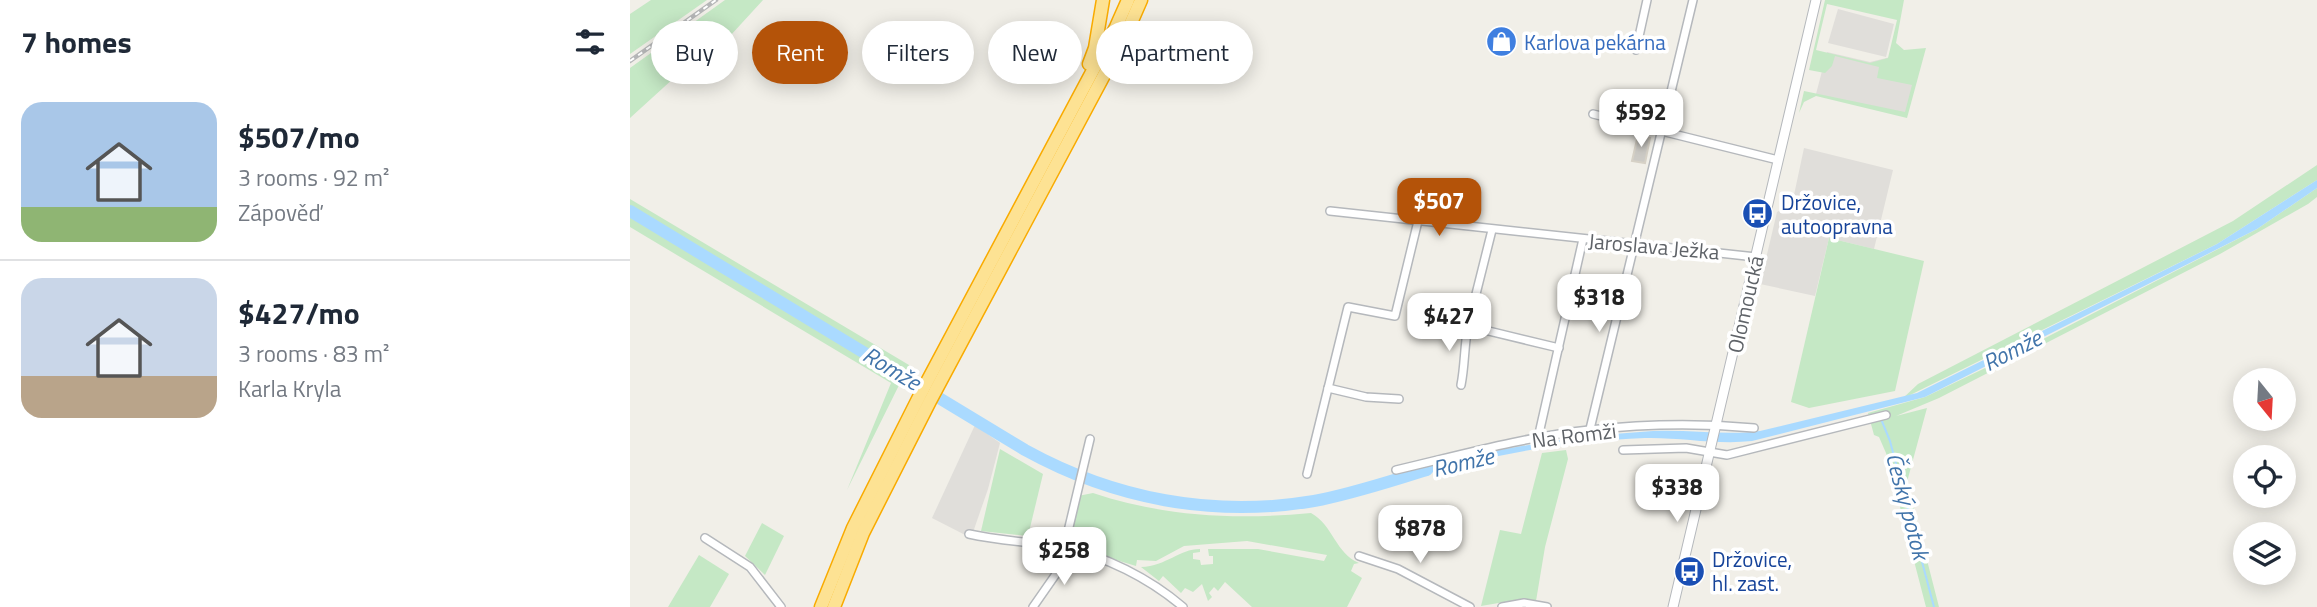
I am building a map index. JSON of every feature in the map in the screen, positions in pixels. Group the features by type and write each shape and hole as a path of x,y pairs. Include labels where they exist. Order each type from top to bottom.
{"highway":[{"path":"1068,117 1095,48 1102,0"},
{"path":"932,385 1128,0"},
{"path":"821,607 853,528 1128,32 1142,0"},
{"path":"834,607 863,533 925,398"}],"street":[{"path":"1636,50 1647,0"},
{"path":"1590,429 1693,0"},
{"name":"Olomoucká","path":"1673,607 1816,0"},
{"path":"1593,114 1778,160"},
{"name":"Jaroslava Ježka","path":"1330,211 1756,257"},
{"path":"1307,474 1348,307 1395,316 1419,221"},
{"path":"1461,385 1468,326 1492,230"},
{"path":"1538,438 1583,239"},
{"path":"1468,326 1559,348"},
{"path":"1328,388 1366,397 1399,399"},
{"name":"Na Romži","path":"1623,450 1686,448 1727,455 1886,415"},
{"name":"Na Romži","path":"1396,470 1590,429 1716,425 1754,428"},
{"path":"1033,607 1068,549 1090,439"},
{"path":"970,534 1068,549 1092,556 1136,575 1183,607"},
{"path":"705,538 750,567 781,607"},
{"path":"1359,556 1398,569 1470,607"},
{"path":"1502,607 1524,603 1547,607"}],"shaded area":[{"path":"1838,9 1894,24 1886,57 1828,43"},
{"path":"1923,49 1907,115 1816,94 1827,52 1870,62"},
{"path":"1804,148 1893,170 1874,249 1829,238 1815,296 1760,284 1777,212 1784,208 1791,209"},
{"path":"975,425 1000,443 971,538 932,518"}],"green space":[{"path":"651,0 707,0 677,21 651,21 651,39 630,54 630,14"},
{"path":"725,0 763,0 738,27 738,21 696,21"},
{"path":"1825,0 1904,0 1896,43 1904,50 1926,48 1907,118 1816,96 1804,102 1799,113 1804,91 1905,112 1912,85 1877,78 1879,67 1835,56 1832,66 1825,73 1809,70","holes":["1827,4 1897,20 1888,58 1870,63 1816,50"]},
{"path":"651,53 651,84 667,84 630,118 630,68"},
{"path":"2317,165 2317,180 2217,244 1902,399 1918,384 2233,221"},
{"path":"2317,188 2317,197 2308,204 2220,254 1939,398 1896,416 1927,408 1907,482 1939,607 1926,607 1886,453 1879,437 1874,435 1868,413 1925,397 2010,356 2257,229"},
{"path":"630,199 909,365 847,490 891,383 630,227"},
{"path":"1829,238 1924,261 1895,391 1809,408 1791,402"},
{"path":"1000,449 1043,474 1028,536 981,531"},
{"path":"1566,450 1568,459 1545,547 1536,601 1522,599 1481,606 1500,530 1521,534 1542,453"},
{"path":"1093,493 1147,507 1201,515 1311,513 1325,525 1345,553 1359,563 1354,564 1351,571 1362,578 1347,607 1252,607 1225,582 1218,591 1214,587 1209,593 1212,597 1208,601 1202,584 1193,592 1185,588 1181,593 1163,576 1159,581 1141,567 1200,549 1200,552 1193,553 1193,559 1200,560 1201,565 1213,564 1213,556 1209,556 1208,549 1258,549 1324,561 1327,555 1247,541 1184,546 1156,561 1137,560 1136,566 1070,546 1078,496"},
{"path":"762,523 784,536 765,575 745,556"},
{"path":"699,555 729,574 710,607 668,607"}],"water":[{"path":"2317,180 2317,188 2257,229 1925,397 1752,441 1645,438 1586,442 1469,462 1412,478 1410,471 1530,445 1653,431 1760,431 1917,393 2217,244"}],"building":[{"path":"1638,135 1650,138 1645,163 1632,161"}],"waterway":[{"name":"Romže","path":"630,211 1025,450 1093,481 1165,500 1202,505 1276,506 1357,491 1427,470"},
{"name":"Český potok","path":"1881,419 1890,441 1934,607"}],"railway":[{"path":"630,61 716,0"}],"place":[{"name":"Karlova pekárna","path":"1501,42"},
{"name":"Držovice, autoopravna","path":"1758,214"},
{"name":"Držovice, hl. zast.","path":"1689,571"}]}
